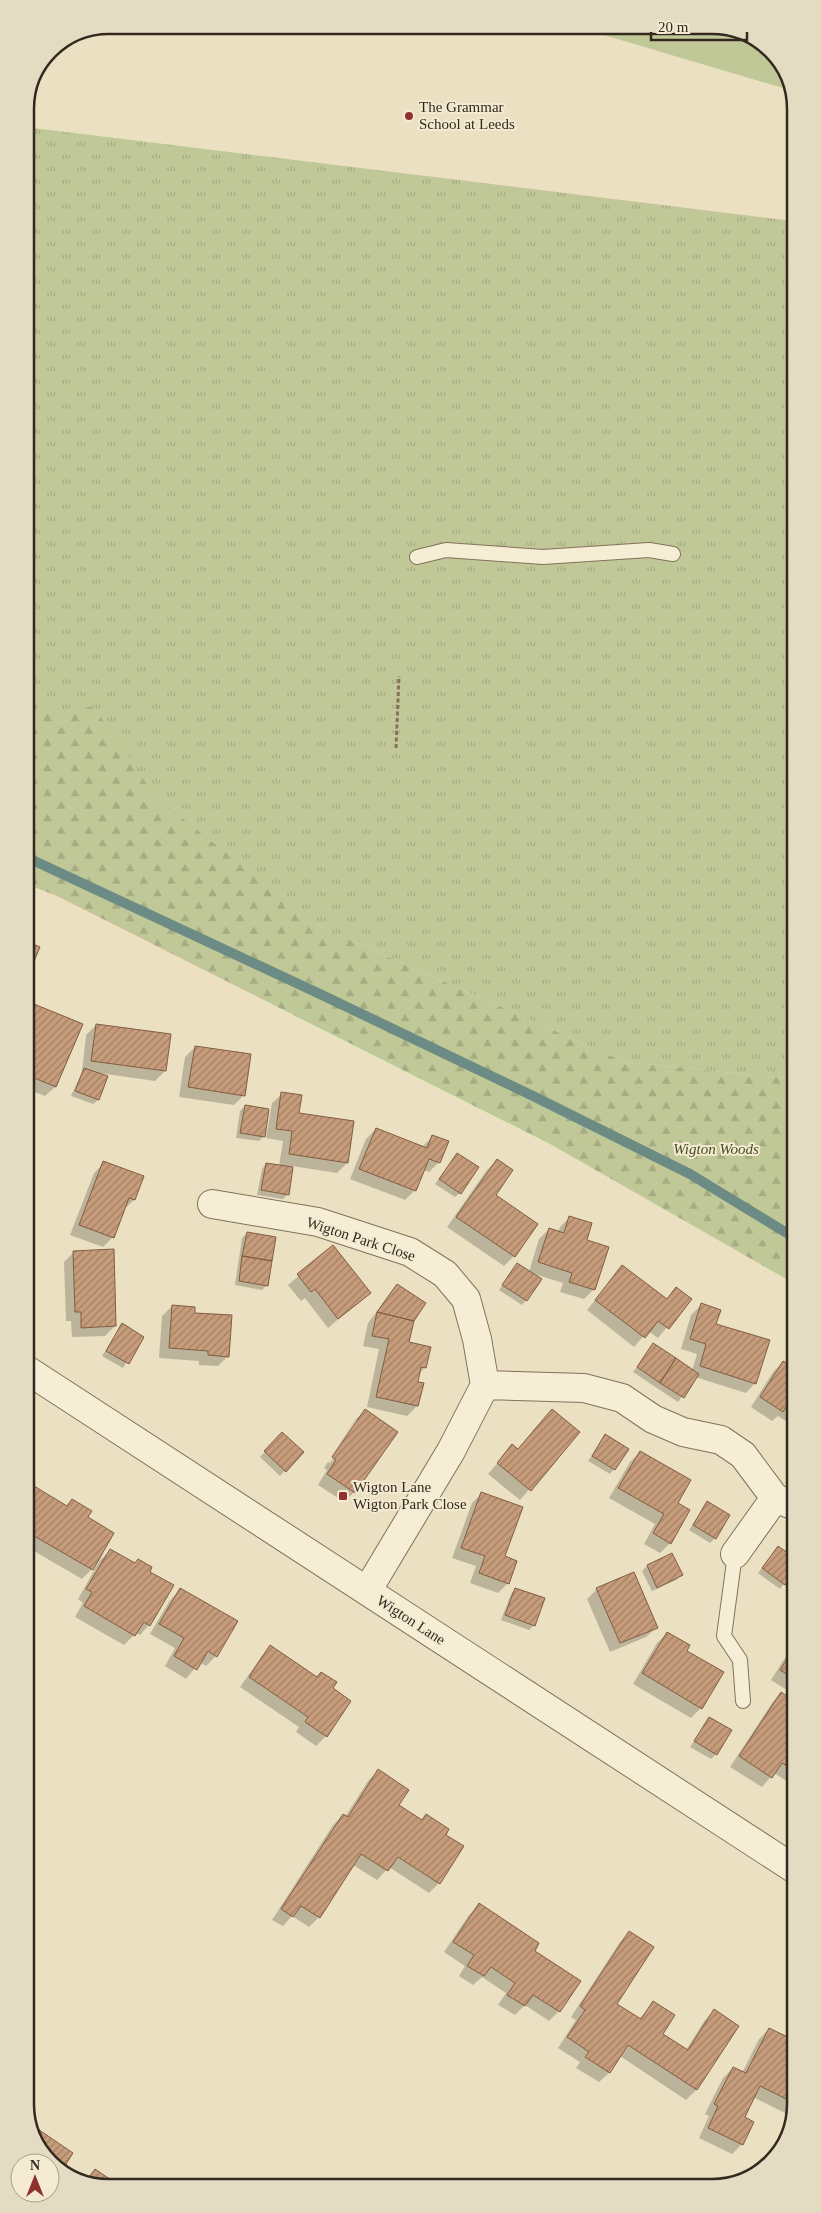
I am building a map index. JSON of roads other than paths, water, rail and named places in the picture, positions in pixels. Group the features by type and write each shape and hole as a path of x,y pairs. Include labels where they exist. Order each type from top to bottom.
{"street":[{"name":"Wigton Park Close","path":"212,1204 318,1222 410,1252 445,1274 466,1299 477,1339 485,1386"},
{"name":"Wigton Lane","path":"34,1375 787,1864"},
{"path":"367,1591 451,1451 485,1386 584,1388 622,1398 654,1419 675,1428 721,1440 744,1455 785,1502 735,1554"}],"lane":[{"path":"417,557 446,550 544,557 649,550 673,554"},
{"path":"735,1554 724,1636 740,1660 743,1701"}],"waterway":[{"path":"34,861 535,1097 690,1174 787,1233"}],"place":[{"name":"The Grammar School at Leeds","path":"409,116"},
{"name":"Wigton Lane Wigton Park Close","path":"343,1496"}],"park label":[{"name":"Wigton Woods","path":"716,1149"}]}
